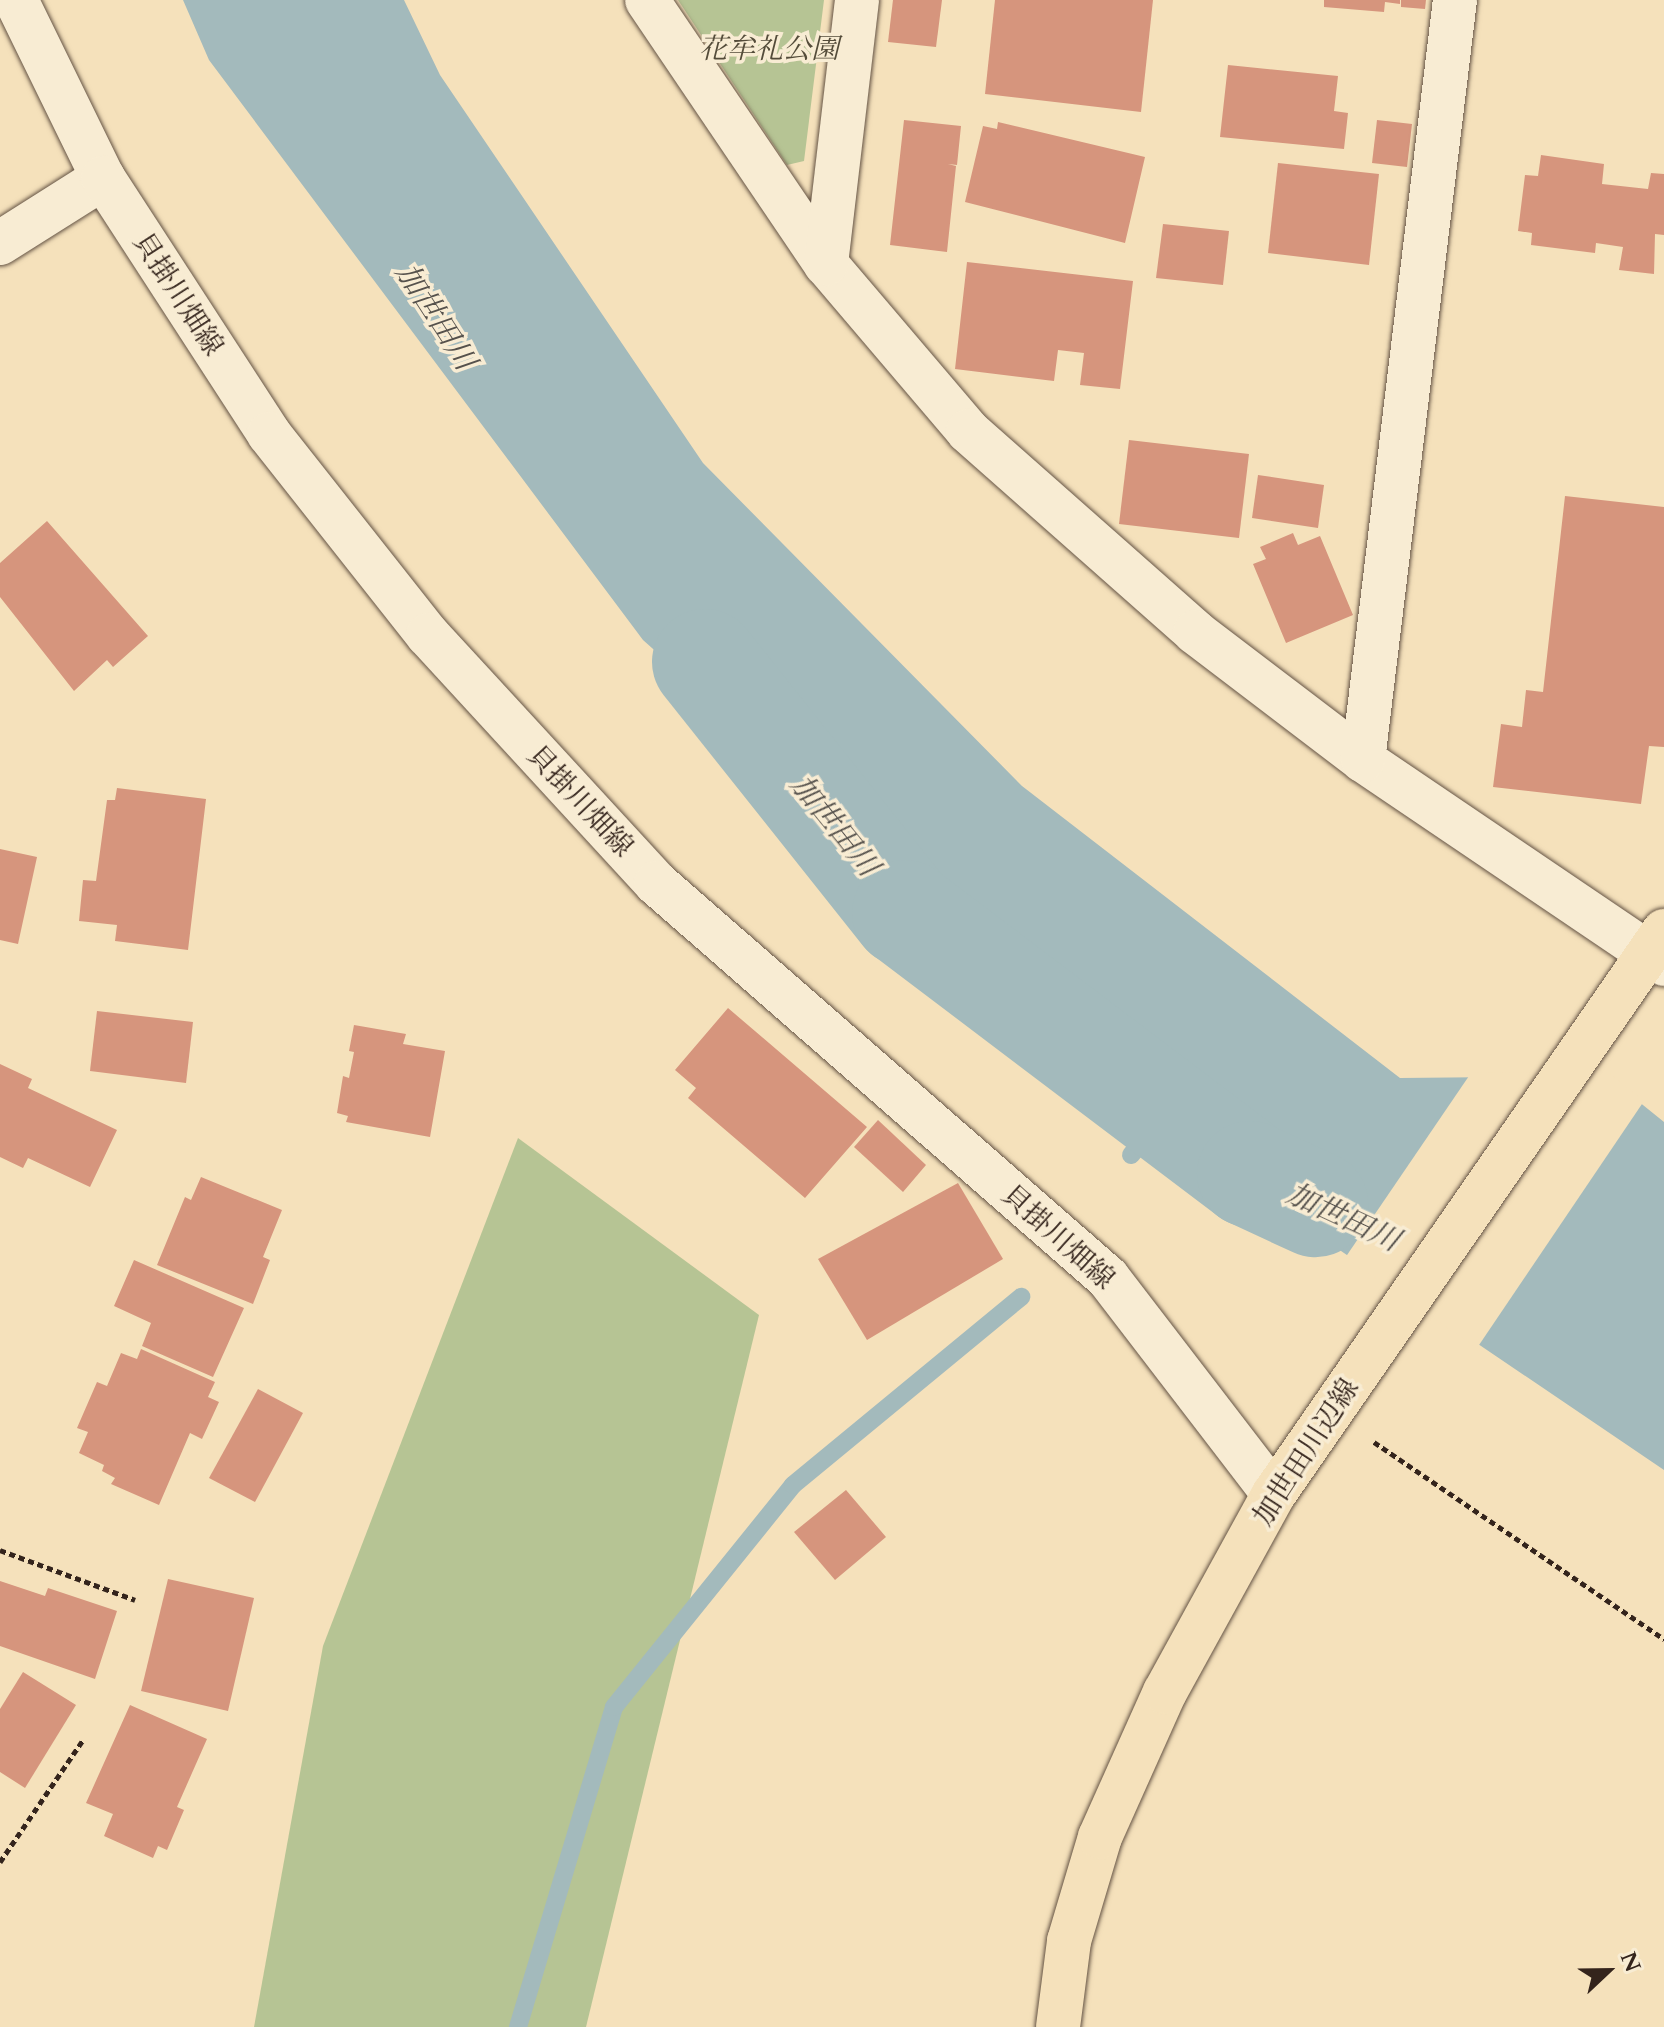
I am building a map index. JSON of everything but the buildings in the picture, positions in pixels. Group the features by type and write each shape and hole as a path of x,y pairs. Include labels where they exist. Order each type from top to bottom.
{"main road":[{"name":"加世田川辺線","path":"1058,2027 1069,1941 1100,1837 1165,1692 1274,1494 1613,1005 1659,950"}],"street":[{"name":"貝掛川畑線","path":"16,0 103,178 269,434 428,635 656,883 1108,1278 1274,1494"},
{"path":"647,0 826,264 968,431 1195,632 1363,760 1659,950"},
{"path":"826,264 857,0"},
{"path":"1363,760 1455,0"},
{"path":"0,243 103,178"}],"path":[{"path":"1335,1405 1664,1639"},
{"path":"0,1550 135,1600"},
{"path":"0,1862 83,1740"}],"green space":[{"name":"花牟礼公園","path":"678,0 824,0 804,161 787,165"},
{"path":"518,1138 759,1315 586,2027 254,2027 323,1646"}],"water":[{"path":"183,0 404,0 440,75 703,463 1022,786 1400,1078 1607,1076 1664,1122 1664,1470 1285,1213 643,640 209,60"}],"pier":[{"path":"1608,1072 1644,1101 1477,1348 1345,1258 1471,1073"}],"waterway":[{"name":"加世田川","path":"705,662 905,913 1250,1174 1315,1204"},
{"path":"1131,1155 1167,1110"},
{"path":"518,2027 614,1707 793,1485 1021,1297"}]}
